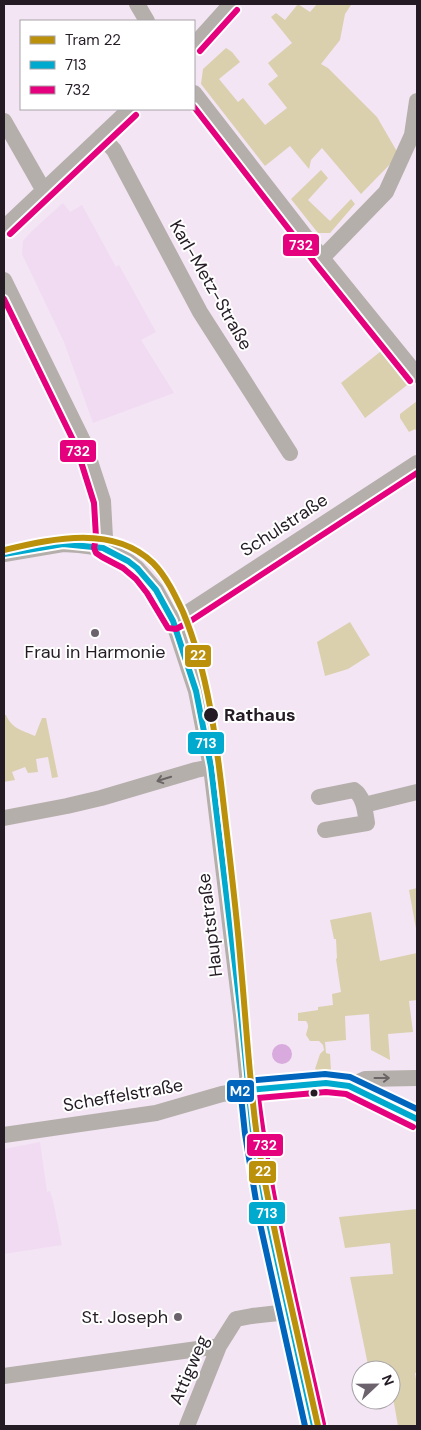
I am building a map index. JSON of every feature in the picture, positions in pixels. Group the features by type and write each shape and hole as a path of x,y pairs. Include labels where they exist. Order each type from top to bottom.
{"street":[{"path":"137,4 146,20"},
{"path":"195,44 230,4"},
{"path":"195,94 322,258 417,375"},
{"path":"322,258 386,192 412,135 417,101"},
{"path":"4,228 129,110"},
{"path":"4,121 44,190"},
{"name":"Karl-Metz-Straße","path":"101,136 114,150 200,312 290,453"},
{"path":"4,280 84,442 103,501 103,548"},
{"name":"Schulstraße","path":"173,620 184,615 417,463"},
{"name":"Hauptstraße","path":"4,554 64,544 103,548 128,561 148,580 173,620 196,691 211,767 241,1015 253,1133 261,1182 288,1312 314,1426"},
{"path":"4,818 101,798 211,767"},
{"path":"319,797 354,790 358,793 364,805 367,823 325,830"},
{"path":"364,805 417,792"},
{"path":"349,1086 365,1078 417,1078"},
{"name":"Scheffelstraße","path":"4,1135 156,1113 222,1094 248,1090 326,1084 349,1086"},
{"path":"349,1086 417,1120"},
{"name":"Attigweg","path":"187,1426 218,1346 236,1319 288,1312"},
{"path":"4,1376 218,1346"}],"shaded area":[{"path":"298,4 310,12 317,4 351,5 345,14 340,40 321,64 328,68 377,117 399,155 361,194 322,148 311,160 309,169 290,146 265,166 201,84 203,69 226,48 240,62 219,79 238,102 243,98 265,125 287,108 268,84 278,76 268,63 292,43 271,17 276,13 285,20"},
{"path":"321,170 328,178 308,200 330,221 351,199 355,204 330,233 318,233 291,199"},
{"path":"63,203 70,212 82,205 116,267 119,265 156,332 141,340 174,393 93,423 64,342 22,254 23,241"},
{"path":"385,348 411,382 365,418 341,383"},
{"path":"417,401 417,432 415,429 409,432 400,418 400,414"},
{"path":"350,622 370,655 348,669 325,676 317,642"},
{"path":"4,715 14,726 35,736 42,718 46,718 58,777 52,778 48,757 36,759 38,772 28,773 25,767 12,772 15,780 4,782"},
{"path":"417,888 417,934 409,890"},
{"path":"371,912 380,961 417,953 417,1000 409,1001 413,1032 388,1034 390,1060 371,1050 369,1014 345,1016 346,1040 325,1042 326,1053 330,1054 331,1071 318,1071 315,1069 320,1054 324,1050 323,1045 319,1041 310,1041 306,1035 308,1024 306,1021 298,1021 298,1013 318,1010 318,1007 333,1005 332,994 341,992 336,959 336,939 334,939 330,920"},
{"path":"282,1044 289,1047 292,1054 289,1061 282,1064 275,1061 272,1054 275,1047"},
{"path":"40,1142 47,1192 50,1191 53,1201 62,1245 4,1254 4,1149"},
{"path":"417,1209 417,1373 415,1373 417,1386 417,1426 398,1426 395,1410 401,1410 401,1360 367,1360 350,1277 393,1274 390,1243 345,1248 339,1217"}],"tram line":[{"name":"22","path":"4,550 62,539 101,539 120,543 137,551 158,568 183,612 192,637 206,687 219,765 236,911 251,1088 259,1148 274,1226 318,1426"}],"transit line":[{"name":"732","path":"200,51 237,10"},
{"name":"732","path":"195,108 315,263 410,381"},
{"name":"732","path":"10,234 136,115"},
{"name":"732","path":"4,299 76,446 94,503 96,537 94,548 96,553 123,568 136,579 147,593 168,628 176,629 189,622 417,473"},
{"name":"713","path":"4,554 63,544 103,548 137,568 156,590 173,621 196,691 211,767 241,1015 253,1133 267,1214 314,1426"},
{"name":"M2","path":"305,1426 259,1219 245,1134 240,1087 246,1081 325,1074 350,1077 417,1109"},
{"name":"713","path":"248,1090 326,1083 349,1086 417,1119"},
{"name":"732","path":"323,1424 278,1221 258,1098 326,1092 346,1094 413,1127"}],"place":[{"name":"Frau in Harmonie","path":"95,633"},
{"name":"Rathaus","path":"211,715"},
{"name":"St. Joseph","path":"178,1317"}]}
